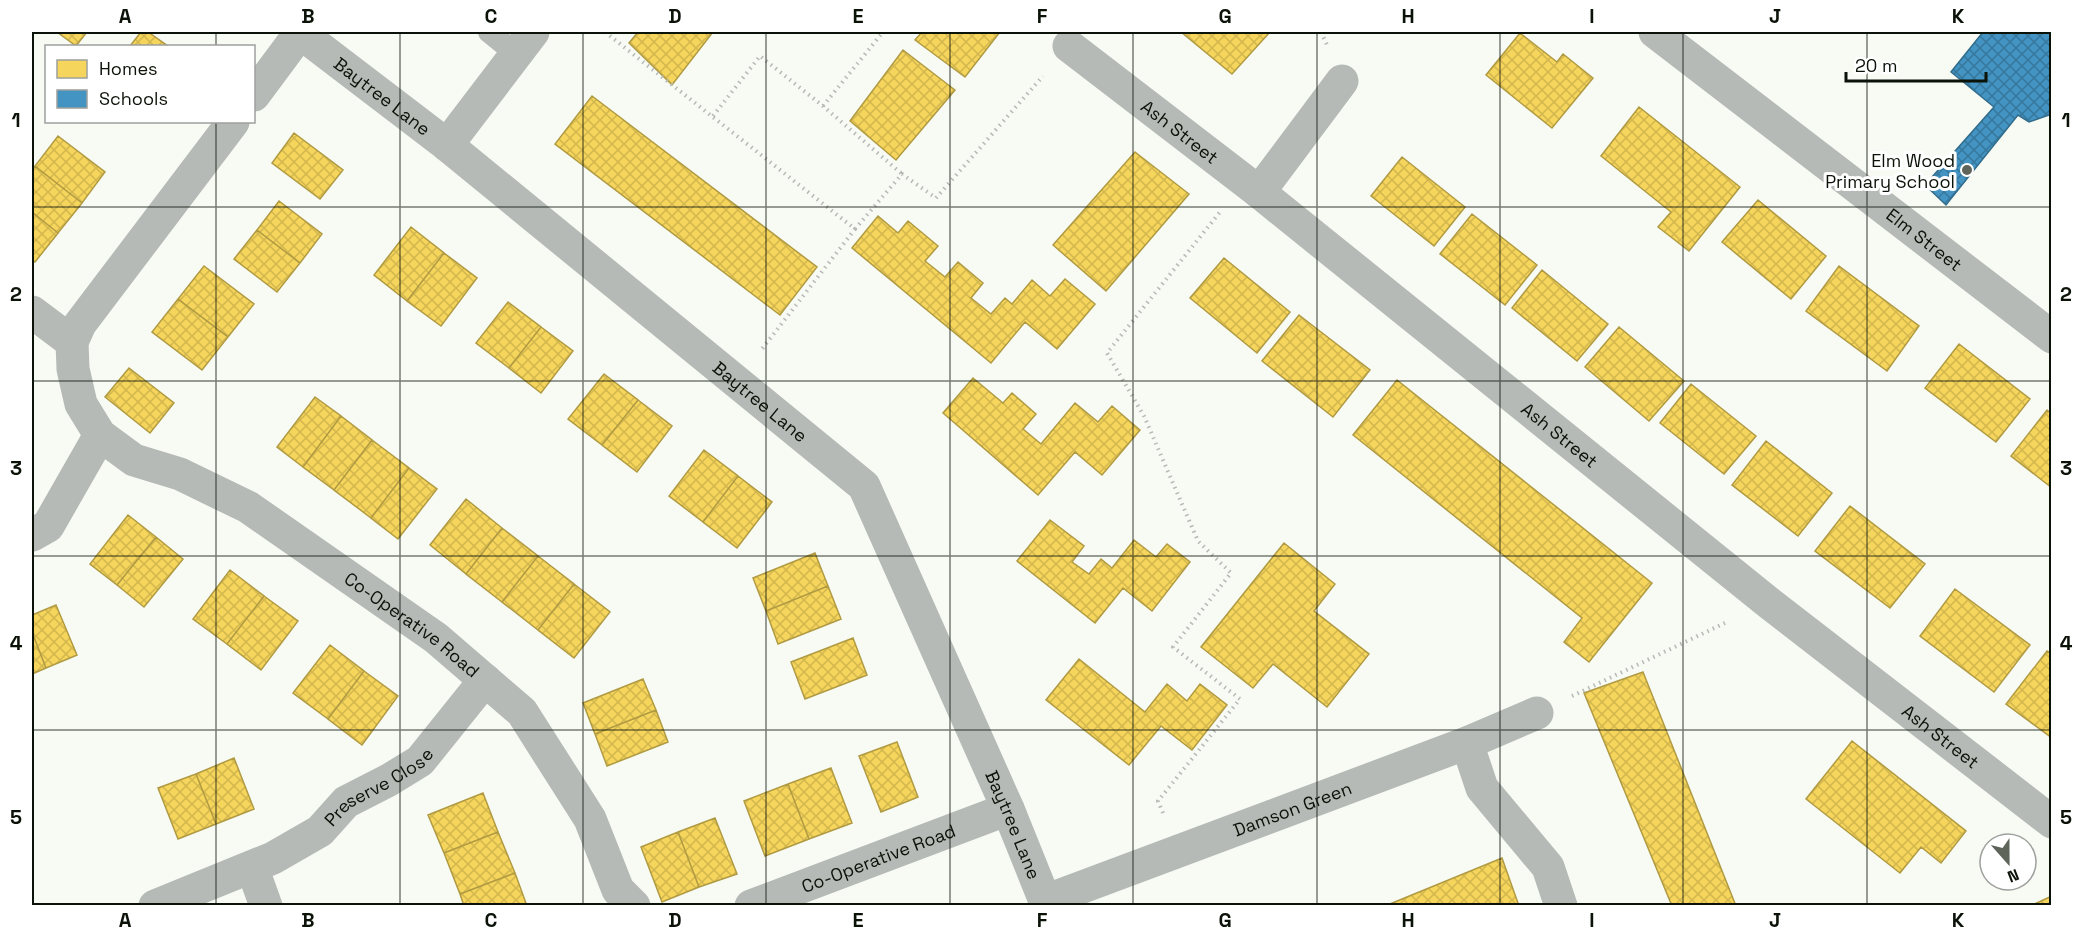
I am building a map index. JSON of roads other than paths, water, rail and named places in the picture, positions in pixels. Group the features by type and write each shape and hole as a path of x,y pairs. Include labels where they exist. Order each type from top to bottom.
{"street":[{"path":"255,94 300,32"},
{"name":"Baytree Lane","path":"300,32 447,145 864,486 1008,809 1046,903"},
{"name":"Elm Street","path":"1655,32 2052,337"},
{"path":"447,145 524,42"},
{"name":"Ash Street","path":"1069,46 1252,186 1769,603 2052,822"},
{"path":"1252,186 1342,81"},
{"path":"32,312 72,342 80,324 232,123"},
{"name":"Co-Operative Road","path":"72,342 73,369 81,404 100,435 134,460 180,474 248,507 436,638 522,711 590,819 618,890 634,906"},
{"path":"32,535 48,526 100,435"},
{"name":"Preserve Close","path":"155,906 273,858 320,831 346,802 420,761 485,680"},
{"name":"Damson Green","path":"1046,903 1467,743 1537,713"},
{"path":"1467,743 1482,788 1548,867 1561,906"},
{"name":"Co-Operative Road","path":"751,906 1008,809"},
{"path":"252,867 266,906"}],"lane":[{"path":"489,32 524,42"}],"place":[{"name":"Elm Wood Primary School","path":"1967,170"}]}
